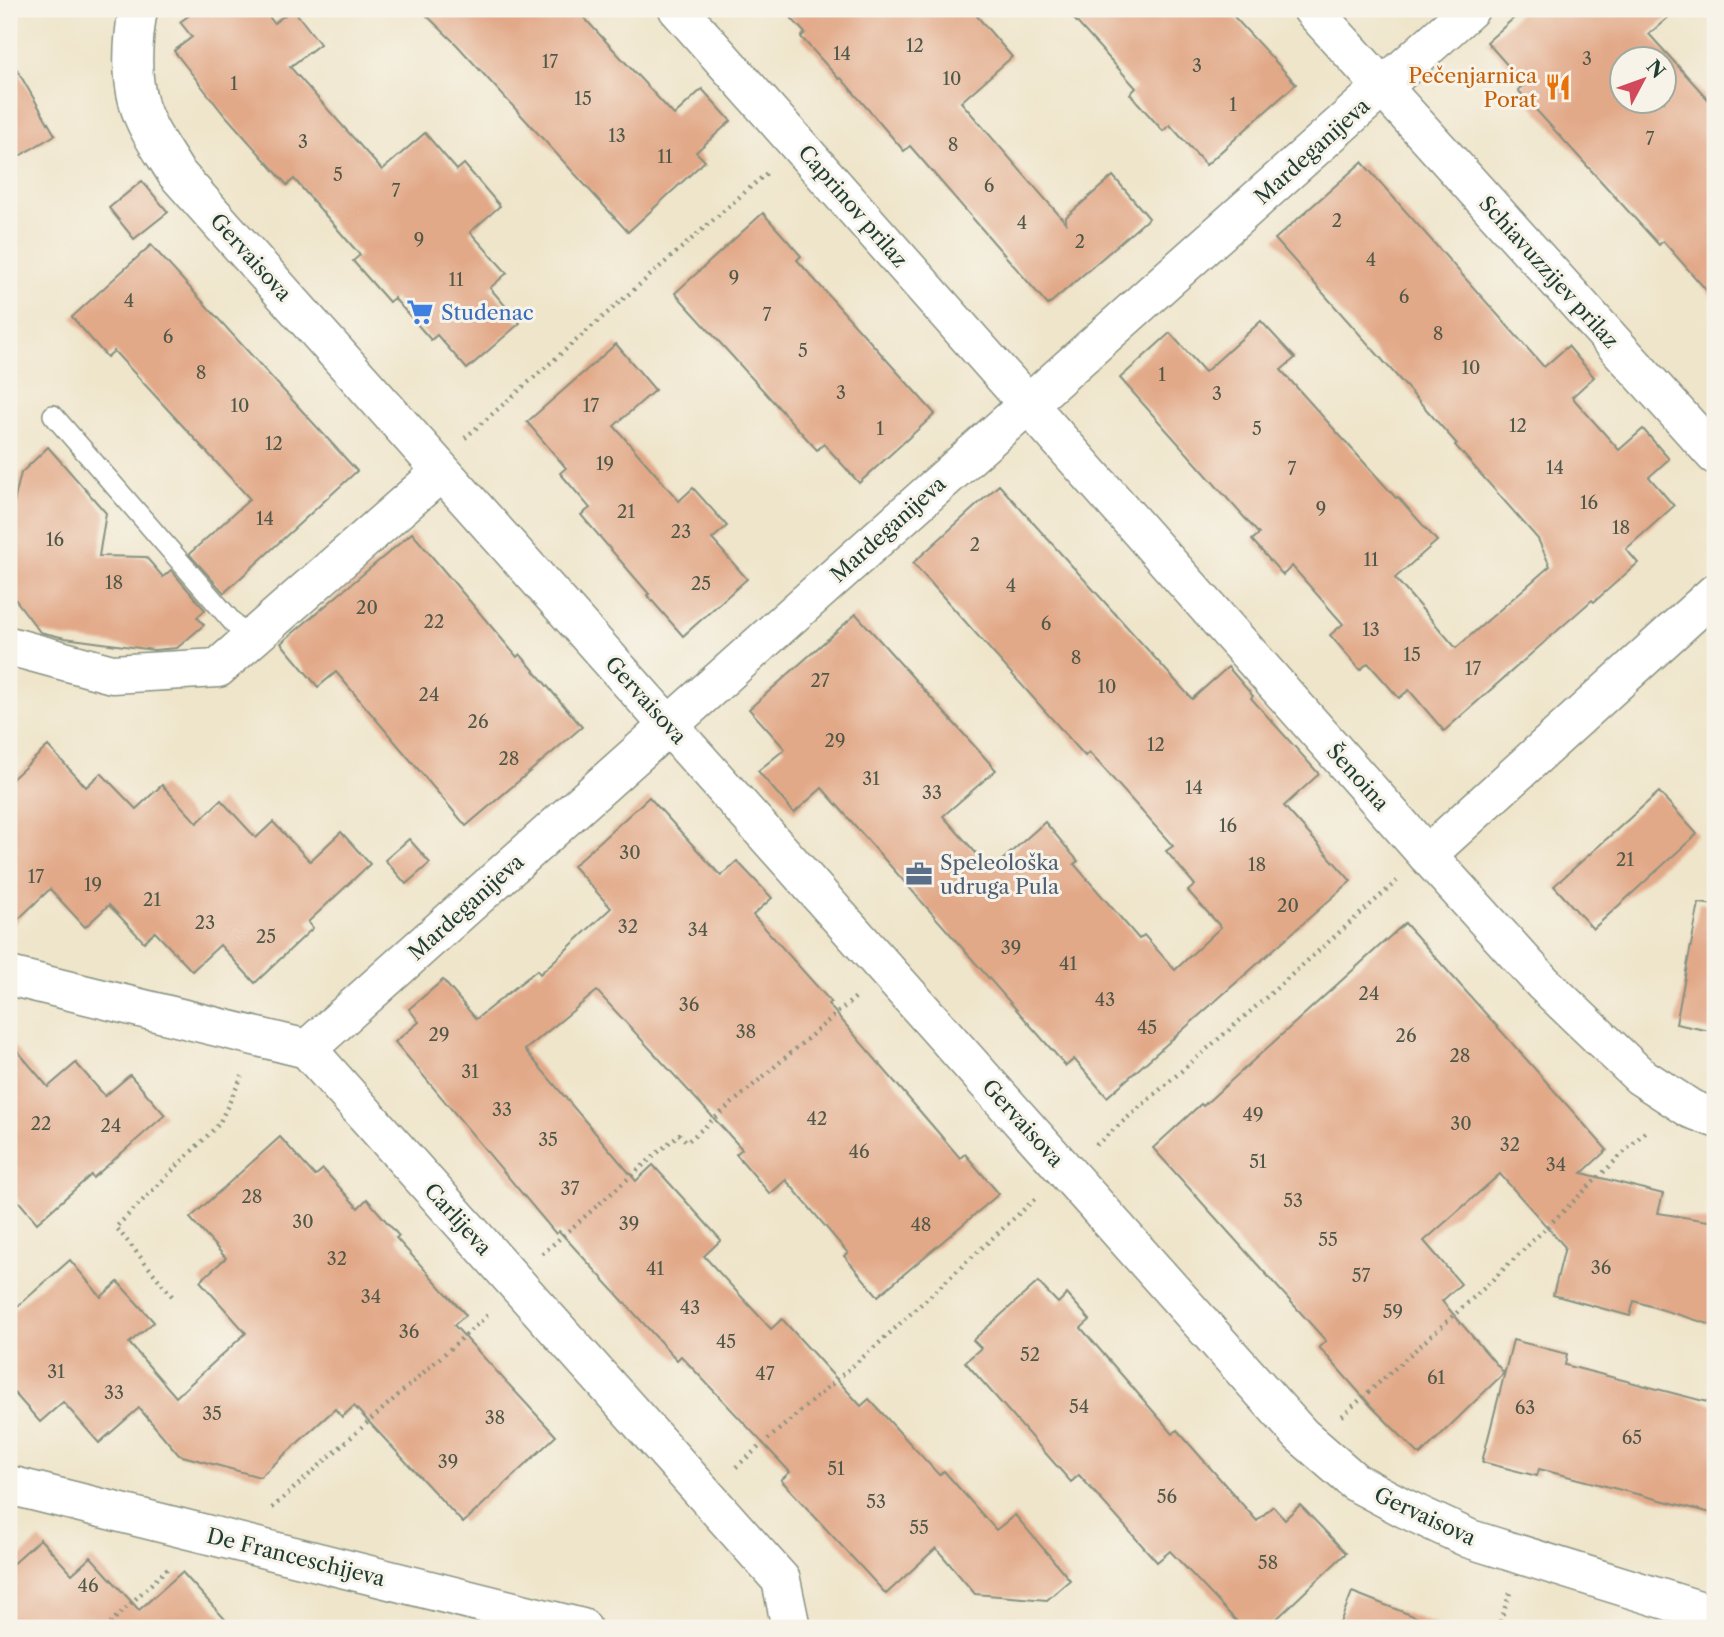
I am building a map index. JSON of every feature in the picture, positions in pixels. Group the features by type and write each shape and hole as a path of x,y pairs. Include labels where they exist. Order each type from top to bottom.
{"street":[{"name":"Gervaisova","path":"138,9 133,68 138,101 153,136 176,173 1301,1435 1355,1482 1471,1539 1715,1615"},
{"name":"Caprinov prilaz","path":"678,9 1027,404"},
{"name":"Schiavuzzijev prilaz","path":"1312,9 1715,456"},
{"name":"Mardeganijeva","path":"307,1049 1470,9"},
{"name":"Šenoina","path":"1027,404 1543,983 1640,1076 1691,1109 1715,1118"},
{"path":"9,646 112,674 218,668 438,468"},
{"path":"1427,855 1715,593"},
{"path":"9,976 307,1049"},
{"name":"Carlijeva","path":"307,1049 781,1580 791,1628"},
{"name":"De Franceschijeva","path":"9,1485 582,1628"}],"lane":[{"path":"53,415 249,640"}],"path":[{"path":"438,468 798,145"},
{"path":"1252,1010 1427,855"},
{"path":"105,1628 219,1538 516,1284 679,1134 687,1142 887,971"},
{"path":"172,1296 116,1227 219,1124 261,1037"},
{"path":"1311,1443 1483,1289 1678,1101"},
{"path":"704,1494 878,1343"}],"building":[{"path":"198,9 263,9 274,23 293,9 320,44 290,67 382,170 425,133 457,170 464,164 500,206 470,232 507,273 490,288 520,323 467,369 437,335 431,340 394,298 389,302 353,261 360,255 294,179 287,185 225,116 174,51 192,37 180,22"},
{"path":"420,9 576,9 674,115 702,89 731,121 696,152 705,161 628,232 457,45"},
{"path":"783,9 971,9 1012,57 961,102 1066,223 1066,217 1113,176 1149,218 1048,305 910,146 904,151 841,78 839,79 801,37 805,33"},
{"path":"1065,9 1227,9 1296,84 1206,165 1170,125 1163,131 1130,94 1136,88"},
{"path":"1524,9 1678,9 1649,34 1660,46 1608,46 1608,116 1678,116 1678,66 1715,107 1715,300 1663,241 1659,245 1518,90 1524,84 1487,42"},
{"path":"9,56 55,135 9,162"},
{"path":"1362,162 1544,367 1568,346 1594,377 1572,397 1619,450 1643,429 1669,459 1649,477 1674,506 1626,549 1638,563 1594,602 1592,600 1444,731 1409,690 1399,698 1368,663 1360,670 1330,635 1343,624 1292,566 1283,575 1252,540 1259,534 1120,378 1170,333 1205,372 1261,321 1295,358 1281,370 1437,541 1395,578 1456,648 1550,566 1538,539 1275,239"},
{"path":"142,181 168,212 134,239 109,208"},
{"path":"763,213 801,256 797,260 935,414 859,483 824,444 817,450 675,293"},
{"path":"151,245 357,471 224,593 189,554 250,499 114,351 107,357 72,317"},
{"path":"616,344 655,390 614,426 679,501 693,488 727,526 712,539 747,579 683,636 581,515 590,508 560,473 566,468 527,422"},
{"path":"48,447 106,513 99,556 146,557 163,577 171,570 205,610 197,617 204,625 177,648 154,650 40,632 9,591 9,523 21,473"},
{"path":"999,485 1192,699 1228,667 1253,696 1251,698 1319,774 1284,806 1351,881 1107,1097 1074,1059 1066,1066 822,788 794,813 758,771 785,749 749,709 856,614 996,770 943,816 991,870 1045,822 1078,861 1074,864 1139,939 1144,935 1175,970 1221,927 1188,891 1195,885 1166,851 1173,846 1089,752 1085,756 913,563"},
{"path":"412,533 517,657 520,654 582,727 466,826 336,672 318,687 281,643"},
{"path":"48,746 86,787 101,773 136,809 162,785 197,823 221,800 256,838 273,822 310,861 341,832 370,864 308,922 313,928 255,983 220,945 192,971 155,932 144,942 109,905 85,927 50,889 9,928 9,782"},
{"path":"1659,792 1697,834 1593,929 1554,886"},
{"path":"649,797 721,876 737,861 772,898 753,915 831,1002 828,1004 960,1158 965,1154 999,1194 878,1296 844,1256 848,1253 786,1180 770,1194 736,1154 742,1149 597,991 525,1050 636,1181 653,1165 721,1240 704,1256 771,1329 782,1319 861,1406 869,1399 939,1475 944,1471 996,1530 1015,1515 1070,1580 1047,1600 975,1594 936,1548 886,1594 781,1480 790,1472 681,1356 677,1360 559,1231 556,1234 395,1042 419,1022 409,1009 443,980 476,1019 537,970 540,974 611,908 573,866"},
{"path":"409,839 430,863 406,884 385,860"},
{"path":"1699,903 1715,905 1715,1032 1676,1024"},
{"path":"1405,923 1607,1150 1582,1173 1663,1194 1658,1213 1715,1222 1715,1326 1634,1301 1630,1316 1553,1295 1565,1247 1500,1174 1424,1241 1461,1284 1442,1301 1504,1373 1420,1455 1371,1406 1319,1347 1326,1341 1153,1148"},
{"path":"9,1041 48,1087 76,1063 105,1096 130,1075 165,1115 37,1223 9,1190"},
{"path":"280,1137 315,1176 323,1169 358,1208 367,1199 399,1236 396,1238 466,1315 454,1325 556,1436 463,1523 354,1406 342,1417 335,1409 260,1477 179,1455 139,1408 99,1443 63,1402 40,1422 9,1387 9,1314 70,1260 101,1297 118,1282 154,1322 129,1343 176,1397 246,1333 200,1281 226,1258 190,1218"},
{"path":"1038,1282 1058,1303 1067,1294 1090,1320 1081,1328 1173,1434 1177,1430 1257,1521 1273,1506 1285,1519 1300,1505 1346,1553 1267,1628 1243,1628 1170,1551 1157,1562 1079,1475 1071,1482 965,1362 981,1348 973,1340"},
{"path":"1513,1340 1567,1354 1565,1365 1715,1404 1715,1514 1539,1469 1537,1476 1482,1462"},
{"path":"40,1539 72,1574 91,1557 139,1610 182,1572 233,1628 9,1628 9,1567"},
{"path":"1352,1592 1439,1626 1338,1628"}],"place":[{"name":"Pečenjarnica Porat","path":"1558,87"},
{"name":"Studenac","path":"420,312"},
{"name":"Speleološka udruga Pula","path":"919,874"}]}
